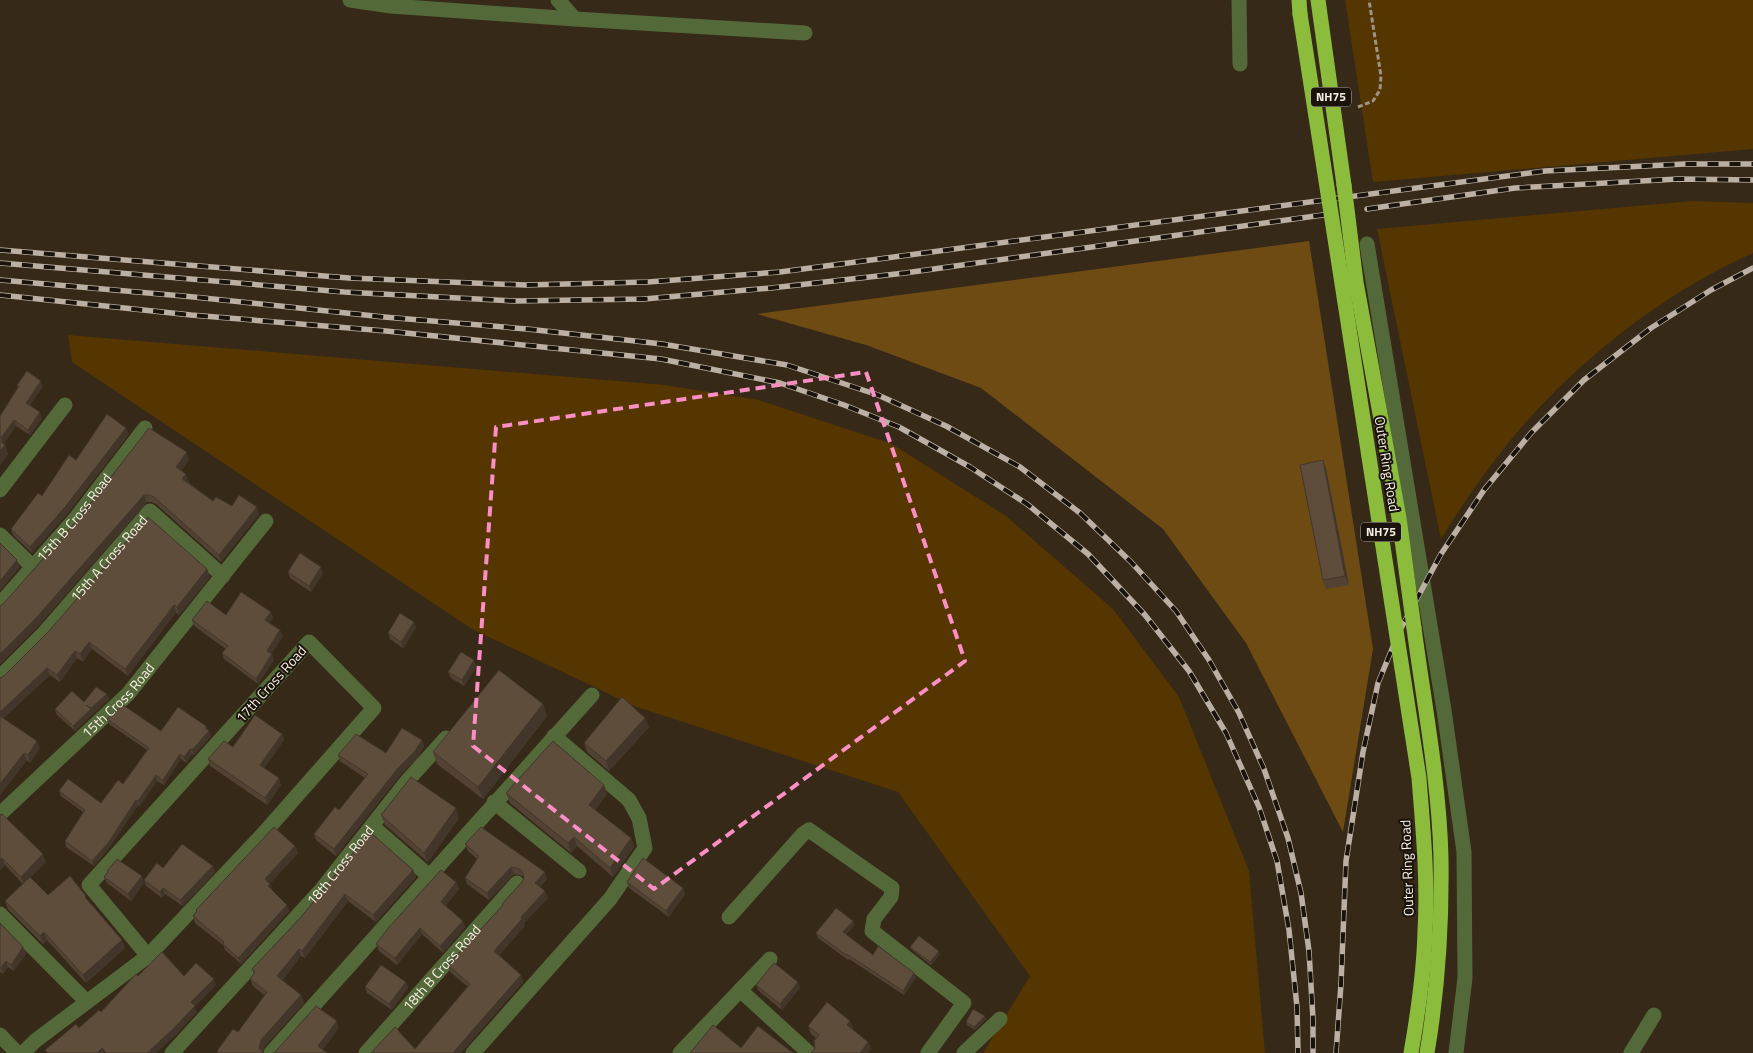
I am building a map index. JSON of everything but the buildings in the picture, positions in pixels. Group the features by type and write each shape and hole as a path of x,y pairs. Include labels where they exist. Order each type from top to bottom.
{"highway":[{"name":"Outer Ring Road","path":"1318,5 1356,282 1399,518 1435,780 1441,856 1440,930 1435,1006 1427,1053"},
{"name":"Outer Ring Road","path":"1300,7 1419,778 1425,856 1426,931 1419,1004 1411,1053"}],"street":[{"path":"350,0 391,6 805,33"},
{"path":"558,0 575,19"},
{"path":"1239,0 1240,64"},
{"path":"1367,244 1444,710 1464,852 1465,978 1456,1053"},
{"path":"0,490 65,405"},
{"name":"15th B Cross Road","path":"0,604 75,519 145,428"},
{"name":"15th A Cross Road","path":"0,677 45,632 150,511 223,576"},
{"name":"15th Cross Road","path":"0,814 128,694 266,521"},
{"path":"0,535 33,567"},
{"name":"17th Cross Road","path":"23,1053 148,956 264,833 374,708 309,642 89,885 148,956"},
{"path":"272,1053 494,802 592,695"},
{"name":"18th Cross Road","path":"172,1053 322,889 408,780 432,755 457,724"},
{"path":"473,1053 610,899 645,848 639,818 629,800 554,736"},
{"path":"494,802 579,872"},
{"path":"372,826 429,876"},
{"path":"729,917 803,834 809,830 892,888 891,897 874,919 872,931 964,1003 928,1053"},
{"name":"18th B Cross Road","path":"366,1053 517,883"},
{"path":"0,914 87,1002"},
{"path":"680,1053 770,959"},
{"path":"740,990 810,1053"},
{"path":"1631,1053 1654,1015"},
{"path":"964,1053 1000,1019"},
{"path":"0,1035 17,1053"}],"path":[{"path":"1358,107 1373,101 1380,90 1381,76 1369,0"}],"highlighted area":[{"path":"866,372 965,661 654,889 473,746 496,427"}],"shaded area":[{"path":"1345,0 1753,0 1753,149 1373,182"},
{"path":"1692,201 1753,203 1753,253 1685,289 1620,334 1590,359 1534,413 1509,442 1474,489 1441,539 1377,229"},
{"path":"1309,241 1373,649 1343,832 1246,643 1163,529 981,388 866,345 757,314"},
{"path":"68,335 665,385 759,400 892,444 1006,516 1113,609 1179,697 1249,871 1265,1053 983,1053 1030,976 898,792 634,706 472,629 72,362"}],"railway":[{"path":"0,250 349,278 525,285 648,282 780,272 1545,171 1685,164 1753,164"},
{"path":"1367,209 1515,188 1678,179 1753,180"},
{"path":"0,263 344,292 515,301 644,299 771,288 905,273 1330,214"},
{"path":"1336,1053 1346,861 1363,752 1378,683 1399,632 1441,554 1484,490 1531,433 1584,380 1651,328 1711,290 1753,268"},
{"path":"0,280 527,329 662,344 787,365 878,395 946,426 1020,467 1080,513 1131,562 1176,611 1209,660 1239,713 1264,769 1288,838 1301,893 1309,951 1313,1053"},
{"path":"0,295 661,359 780,383 844,405 899,427 970,467 1027,504 1088,554 1145,615 1189,671 1226,733 1259,807 1277,861 1289,930 1297,1007 1298,1053"}]}
